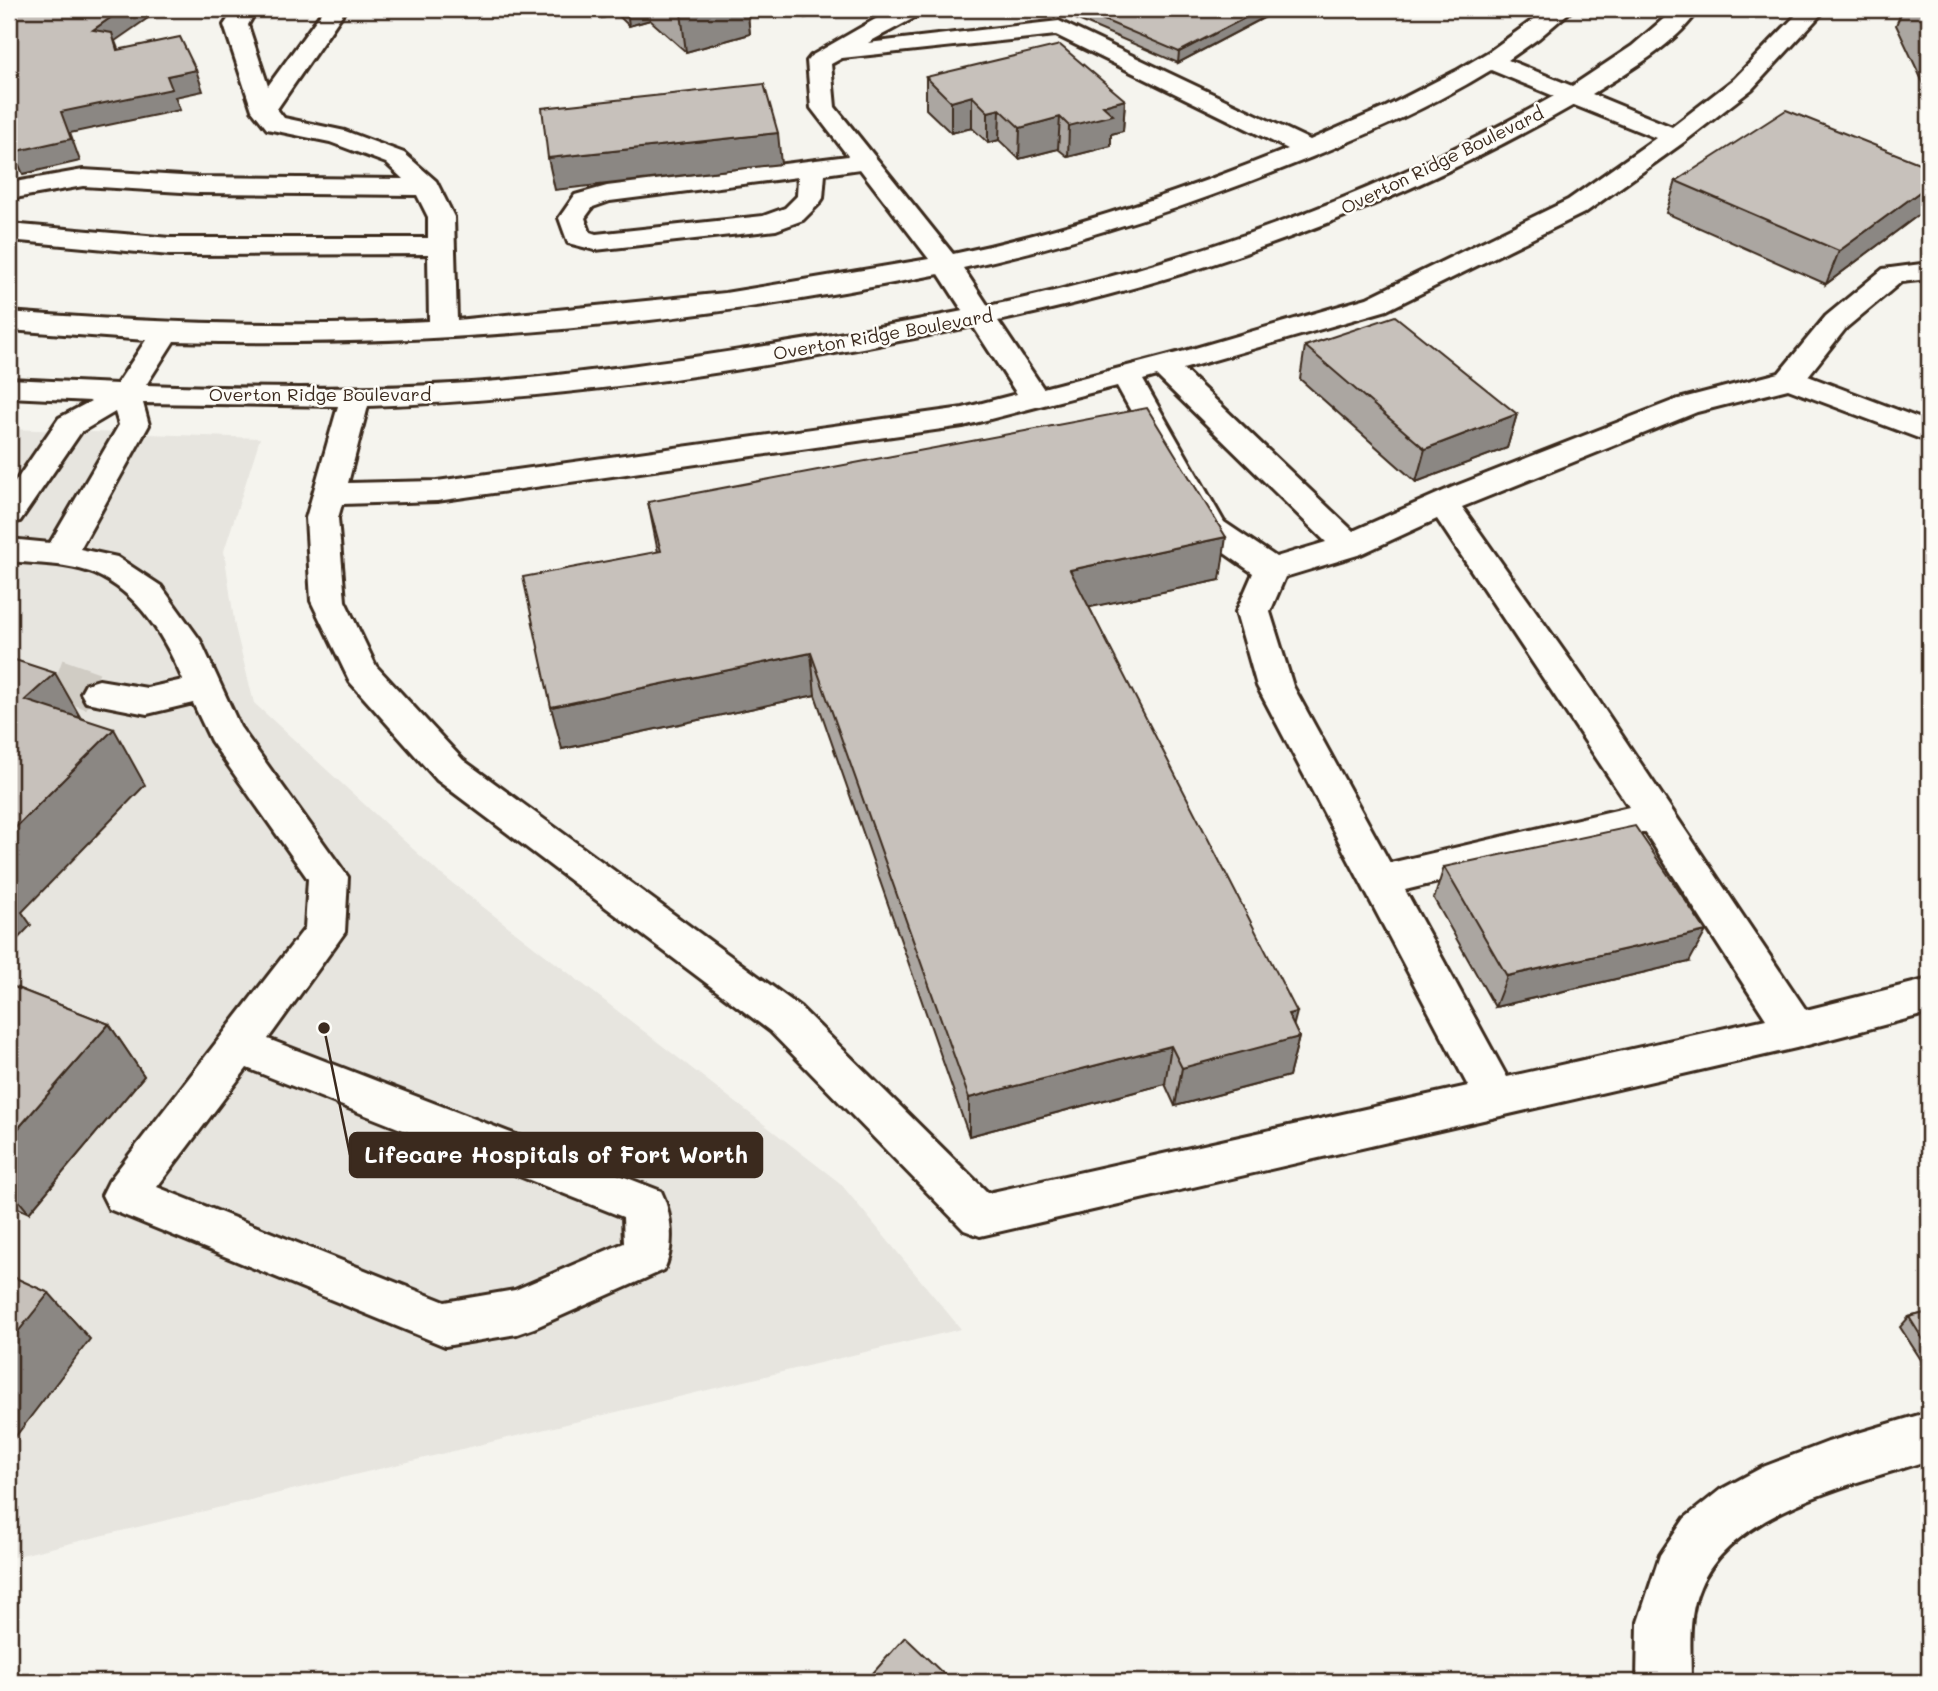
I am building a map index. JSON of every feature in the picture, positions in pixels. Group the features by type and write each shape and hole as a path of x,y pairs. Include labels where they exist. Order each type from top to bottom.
{"street":[{"path":"246,9 236,25 264,110 276,124 336,136 395,158 427,187 440,217 443,329"},
{"path":"264,110 335,9"},
{"path":"825,57 901,14 916,9"},
{"path":"9,321 165,333 350,332 531,324 726,301 947,265 1073,233 1150,209 1309,149 1412,103 1492,62 1562,9"},
{"name":"Overton Ridge Boulevard","path":"9,388 125,394 356,396 485,391 603,378 801,350 982,317 1103,288 1244,246 1339,210 1433,168 1574,94 1631,56 1688,9"},
{"path":"328,494 438,491 963,417 1163,366 1377,304 1577,206 1744,85 1815,9"},
{"path":"825,57 1059,28 1309,149"},
{"path":"825,57 823,108 947,265 1035,399"},
{"path":"1492,62 1675,137"},
{"path":"812,168 810,198 794,214 767,224 595,242 578,237 572,218 584,201 607,194 866,161"},
{"path":"9,191 83,178 198,185 427,187"},
{"path":"9,232 158,246 441,246"},
{"path":"1790,379 1836,322 1893,275 1929,271"},
{"path":"9,514 70,425 125,394 165,333"},
{"path":"1163,366 1349,546"},
{"path":"1126,375 1212,529 1271,570"},
{"path":"1496,1097 1275,686 1253,612 1271,570 1349,546 1443,504 1686,406 1790,379 1929,432"},
{"path":"60,555 134,425 125,394"},
{"path":"356,396 322,518 328,601 362,673 450,770 785,1019 980,1215 1796,1030 1929,996"},
{"path":"1443,504 1655,815 1796,1030"},
{"path":"9,550 60,555 106,565 149,594 183,640 224,732 328,877 325,932 125,1195 444,1324 517,1312 648,1255 645,1205 239,1046"},
{"path":"99,692 147,701 203,688"},
{"path":"1380,881 1655,815"},
{"path":"1664,1682 1660,1647 1671,1584 1698,1541 1724,1516 1774,1486 1929,1436"}],"shaded area":[{"path":"9,429 260,438 224,551 235,627 254,703 438,872 840,1183 961,1329 9,1558"}],"building":[{"path":"18,9 123,9 93,30 112,33 117,50 180,37 196,70 167,76 172,89 61,112 71,139 13,152 9,139 9,15"},
{"path":"676,9 697,9 681,13"},
{"path":"1078,9 1262,9 1179,52"},
{"path":"1923,9 1929,9 1929,21"},
{"path":"1060,45 1125,100 1103,106 1113,115 1069,126 1060,117 1020,128 1000,109 988,112 972,96 951,102 926,77"},
{"path":"764,84 778,133 548,158 542,108"},
{"path":"1786,110 1929,167 1929,185 1839,251 1676,181"},
{"path":"1395,316 1517,414 1425,449 1305,346"},
{"path":"1147,408 1226,537 1070,570 1297,1012 1288,1014 1299,1037 1182,1068 1171,1046 969,1098 811,653 551,707 523,577 661,551 648,502"},
{"path":"9,658 55,673 25,700 114,729 9,834"},
{"path":"1635,826 1706,931 1507,976 1444,867"},
{"path":"9,985 109,1024 9,1139"},
{"path":"9,1275 49,1293 9,1343"},
{"path":"1929,1312 1929,1349 1909,1317"},
{"path":"905,1637 952,1682 865,1682"}],"tunnel":[{"path":"56,678 99,693"}],"place":[{"name":"Lifecare Hospitals of Fort Worth","path":"324,1028"}]}
